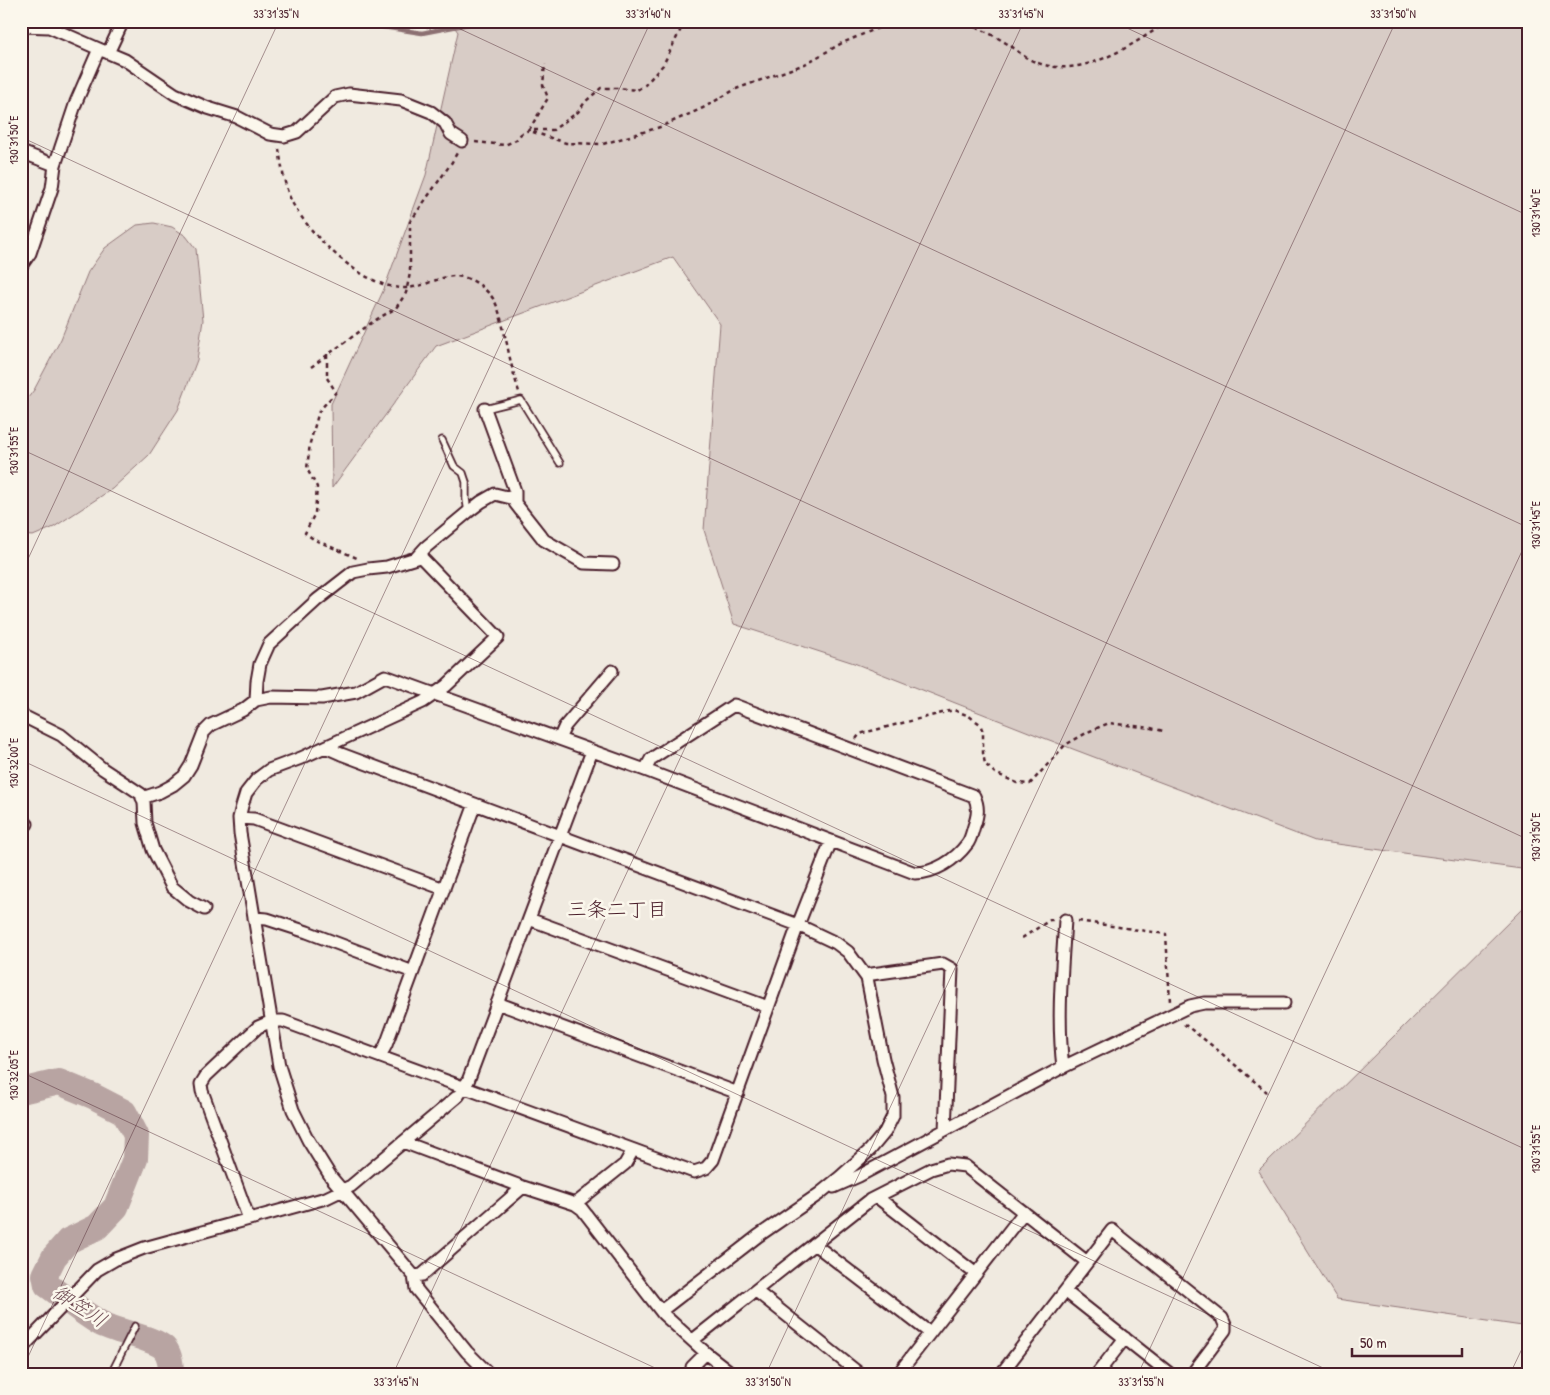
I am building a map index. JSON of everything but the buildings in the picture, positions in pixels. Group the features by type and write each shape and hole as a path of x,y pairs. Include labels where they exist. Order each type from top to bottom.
{"street":[{"path":"21,266 30,253 42,218 52,188 55,165 76,102 103,51 123,21"},
{"path":"21,26 49,27 124,60 175,94 208,108 237,117 270,134 284,136 297,132 335,97 349,94 401,100 431,112 446,123 451,134 462,141"},
{"path":"21,152 55,165"},
{"path":"485,409 515,491 515,503 544,540 584,563 613,564"},
{"path":"256,700 260,664 269,644 317,600 353,572 387,567 416,558 426,547 481,502 495,494 515,499"},
{"path":"419,555 498,637 446,686 423,702 326,747 269,770 257,779 246,793 239,818 240,833 279,1066 293,1110 308,1140 331,1177 414,1276 416,1288 467,1352 489,1374"},
{"path":"559,739 565,726 612,671"},
{"path":"142,798 160,792 184,776 204,732 211,725 243,710 256,700 271,697 322,698 356,692 385,676 646,770 915,873 925,873 940,867 958,855 969,842 978,816 979,806 974,796 734,704 651,759 646,770"},
{"path":"21,714 60,735 103,769 140,794 144,802 145,823 153,850 172,887 189,901 204,909"},
{"path":"326,747 798,925 836,943 848,952 867,978 882,1059 893,1097 893,1116 885,1132 870,1150 819,1194 758,1236 661,1311"},
{"path":"21,1348 97,1270 116,1259 144,1248 326,1198 351,1186 458,1096 465,1088 592,750"},
{"path":"380,1056 386,1045 475,804"},
{"path":"239,818 254,819 444,889"},
{"path":"249,1219 201,1084 206,1076 258,1027 272,1021 283,1021 694,1172 706,1168 713,1160 798,925 831,841"},
{"path":"254,918 267,919 307,932 413,972"},
{"path":"528,918 768,1008"},
{"path":"1063,1067 1060,1043 1060,996 1065,920"},
{"path":"865,975 943,964 952,969 945,1130"},
{"path":"819,1194 859,1176 1063,1067 1190,1006 1204,1002 1284,1003"},
{"path":"497,1003 738,1093"},
{"path":"403,1142 522,1187 575,1204 582,1209 661,1311 706,1353 732,1374"},
{"path":"575,1204 625,1164 633,1150"},
{"path":"693,1340 814,1244 877,1197 931,1169 948,1164 965,1166 1087,1262"},
{"path":"414,1276 422,1275 522,1187"},
{"path":"877,1197 976,1274"},
{"path":"898,1374 1024,1212"},
{"path":"1001,1374 1112,1230 1222,1318 1225,1330 1192,1374"},
{"path":"814,1244 930,1333"},
{"path":"756,1291 860,1374"},
{"path":"1065,1291 1170,1374"},
{"path":"1097,1374 1125,1338"},
{"path":"692,1367 706,1353"}],"lane":[{"path":"485,409 521,400 560,463"},
{"path":"442,440 454,466 463,473 466,482 468,512"},
{"path":"111,1374 135,1326"}],"path":[{"path":"311,367 374,321 396,308 406,293 410,274 410,222 452,162 462,141 504,145 516,140 521,134 529,130 553,130 578,112 585,102 601,88 637,90 646,85 663,66 685,21"},
{"path":"529,130 566,143 604,144 660,127 703,108 736,89 806,64 842,43 895,21"},
{"path":"961,21 989,33 1030,60 1044,65 1068,67 1095,63 1136,43 1169,21"},
{"path":"529,130 548,98 543,85 545,64"},
{"path":"277,135 286,188 293,203 312,232 344,262 366,276 392,287 407,288 447,277 460,276 482,287 493,299 501,318 521,400"},
{"path":"328,354 327,378 336,392 319,411 310,443 307,469 317,487 316,513 305,533 315,540 357,558 364,558"},
{"path":"850,748 859,735 863,733 954,710 969,716 980,724 983,732 982,753 985,764 995,773 1017,783 1030,784 1065,745 1090,731 1109,724 1151,728 1163,732"},
{"path":"1022,938 1050,920 1065,920 1166,934 1171,1015 1214,1047 1267,1092"}],"shaded area":[{"path":"450,21 1529,21 1529,870 1315,841 1044,738 854,663 734,624 704,530 720,324 673,257 436,346 332,488 331,404 384,289 426,175 458,32"},
{"path":"154,223 172,227 186,236 196,249 203,320 197,360 178,410 149,455 112,489 54,527 33,536 21,535 21,407 34,390 61,339 88,272 105,248 137,225"},
{"path":"1529,902 1529,1327 1337,1299 1258,1171"}],"waterway":[{"path":"344,21 422,33 484,21"},
{"name":"御笠川","path":"21,1091 59,1082 93,1096 124,1112 136,1135 135,1159 116,1207 97,1227 68,1241 54,1257 45,1275 47,1285 93,1319 107,1326 159,1344 164,1348 169,1357 171,1374"}],"district":[{"name":"三条二丁目","path":"617,909"}]}
